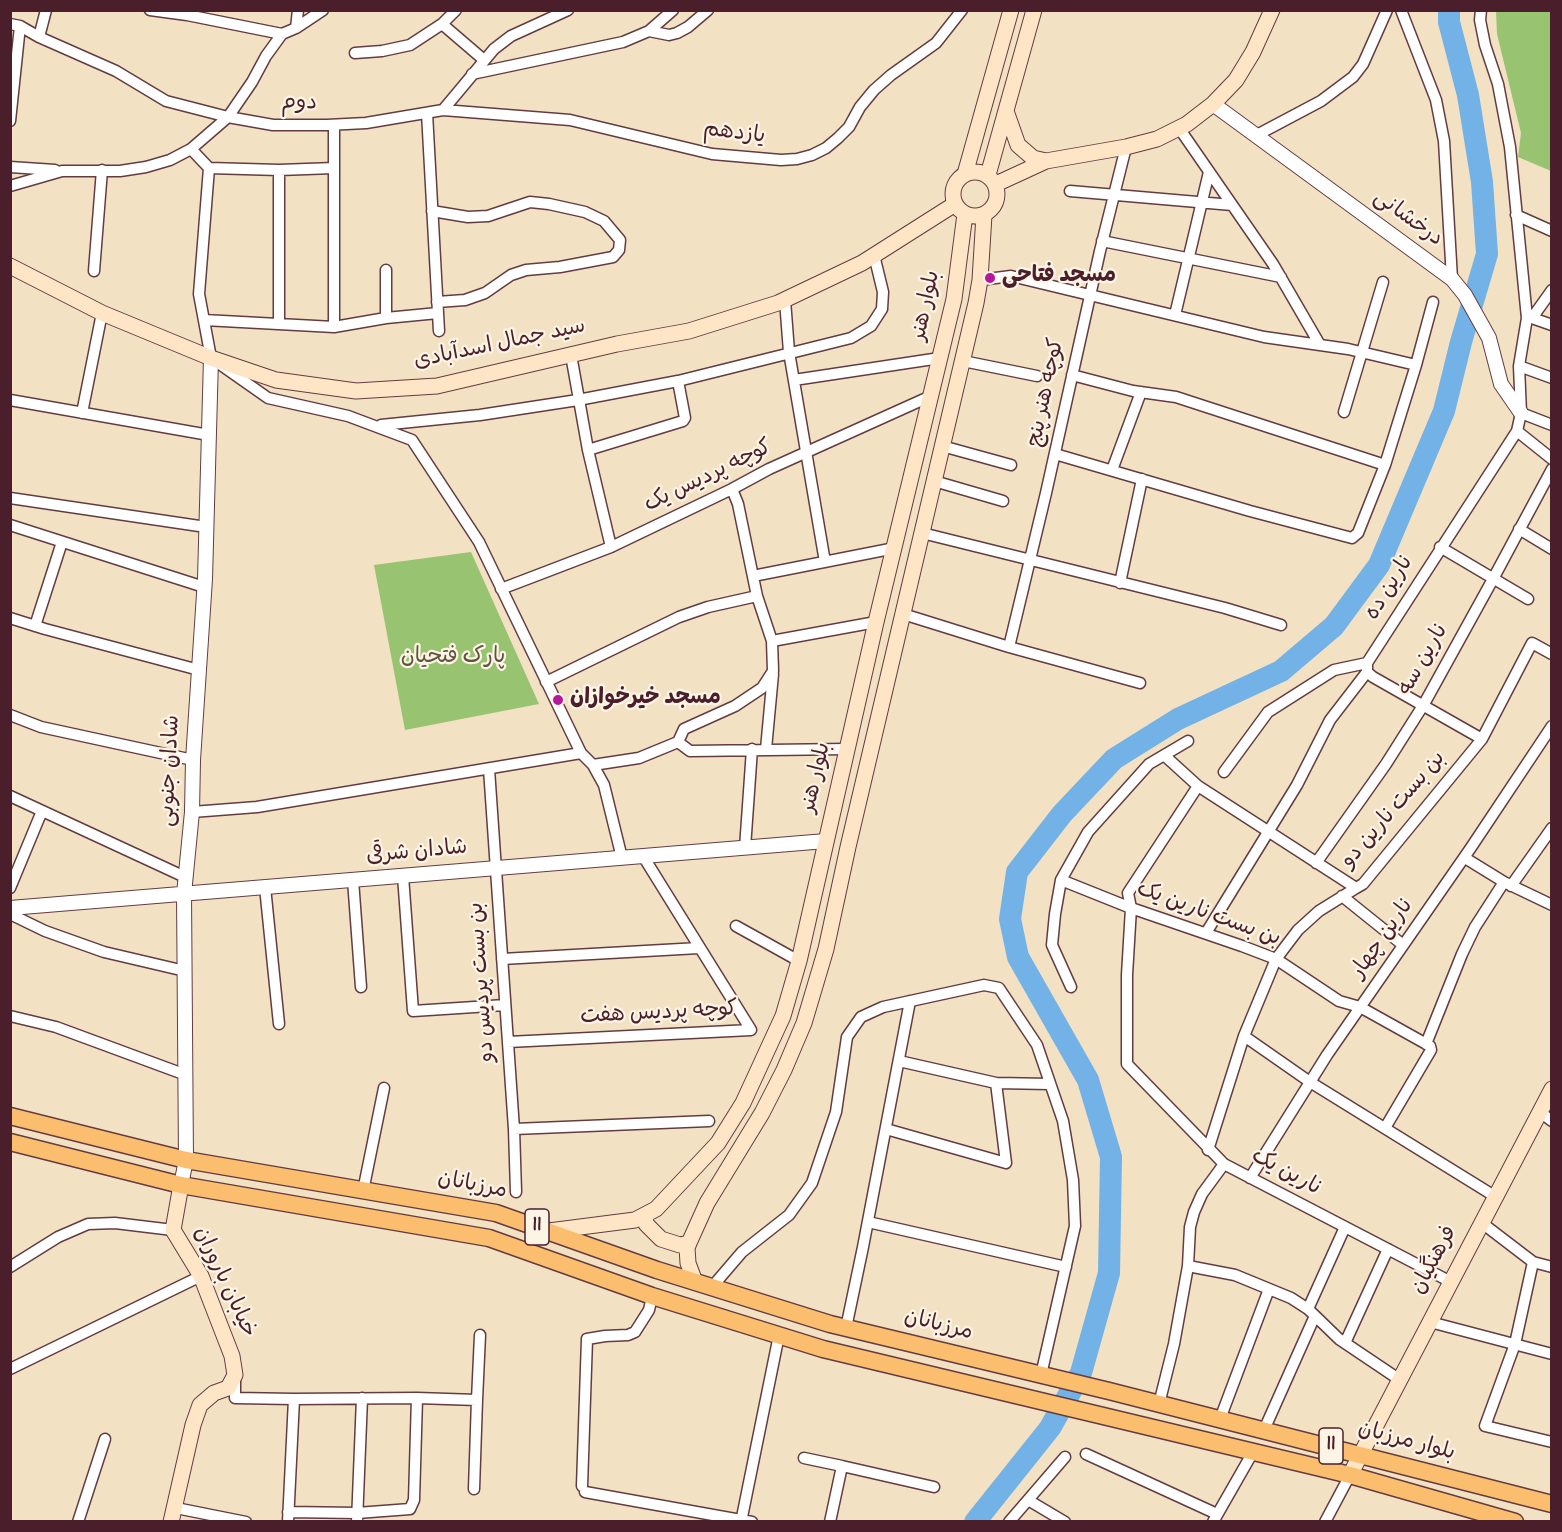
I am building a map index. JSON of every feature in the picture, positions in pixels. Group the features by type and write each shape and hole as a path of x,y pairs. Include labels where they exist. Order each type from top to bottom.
{"main road":[{"path":"965,174 1011,10"},
{"path":"992,180 1006,111 1034,10"},
{"path":"992,180 1046,161 1126,147 1157,139 1179,128 1213,104 1236,80 1253,52 1272,10"},
{"path":"1006,111 1018,145 1033,158 1046,161"},
{"path":"981,172 992,180 998,193 997,202 992,210 984,215 971,216 960,209 953,196 958,179 965,174 981,172"},
{"name":"سید جمال اسدآبادی","path":"10,266 102,313 211,358 276,380 356,391 437,386 571,355 690,331 785,300 960,209"},
{"name":"بلوار هنر","path":"549,1231 626,1221 656,1209 718,1143 743,1103 783,1016 799,961 876,622 896,548 954,299 960,209"},
{"name":"بلوار هنر","path":"695,1282 688,1263 687,1248 707,1203 762,1113 804,1023 826,949 963,362 980,280 984,215"},
{"path":"826,841 848,847"},
{"name":"فرهنگیان","path":"1350,1476 1496,1197 1546,1116 1551,1089"},
{"name":"مرزبانان","path":"10,1116 186,1160 496,1213 695,1282 846,1328 1047,1376"},
{"name":"مرزبانان","path":"10,1142 181,1185 489,1238 652,1296 823,1349 1088,1412"},
{"name":"خیابان باروران","path":"174,1515 193,1425 200,1404 214,1393 228,1388 236,1375 232,1356 201,1276 173,1230 181,1185"},
{"path":"645,1215 646,1224 661,1239 680,1245 689,1243"},
{"path":"539,1255 549,1231"},
{"name":"بلوار مرزبان","path":"1047,1376 1551,1504"},
{"name":"بلوار مرزبان","path":"1088,1412 1350,1476 1490,1519 1515,1521"}],"street":[{"path":"39,37 46,10"},
{"path":"150,10 282,34"},
{"path":"296,28 298,10"},
{"path":"10,166 62,171 120,171 170,160 191,149 228,117 282,34 296,28 323,10"},
{"path":"355,53 382,51 410,45 442,24 456,10"},
{"path":"443,111 484,60 511,36 568,10"},
{"path":"472,74 623,42 650,31 673,10"},
{"path":"650,31 669,35 677,33 708,10"},
{"name":"یازدهم","path":"443,111 570,120 712,154 781,160 797,159 826,148 838,138 874,90 936,43 962,10"},
{"path":"1255,136 1321,101 1353,77 1363,64 1387,10"},
{"path":"1401,10 1436,100 1442,131 1452,279"},
{"path":"1481,10 1480,20 1485,45 1498,84 1510,147 1529,318"},
{"path":"442,24 484,60"},
{"path":"10,121 15,25"},
{"name":"دوم","path":"15,25 116,71 166,101 228,117 273,125 334,125 366,123 443,111"},
{"name":"درخشانی","path":"1213,104 1452,279 1465,295 1489,338 1501,384 1521,413"},
{"path":"427,113 439,331"},
{"path":"334,125 334,327"},
{"path":"1179,128 1281,277 1320,345"},
{"name":"کوچه هنر پنج","path":"1009,647 1102,241 1126,147"},
{"path":"191,149 209,168 279,170 334,168"},
{"path":"209,168 199,294 211,358 268,398 348,416 412,440 479,542 581,753 593,765 604,785 622,858"},
{"path":"94,271 102,170"},
{"path":"279,170 279,324"},
{"path":"10,186 62,171"},
{"path":"1174,315 1209,172"},
{"path":"1070,191 1232,205"},
{"path":"204,320 334,327 438,308 485,293 511,275 526,270 560,267 613,257 619,250 620,240 604,221 585,212 549,204 530,202 497,213 468,217 432,211"},
{"path":"1516,215 1551,231"},
{"path":"1102,241 1281,277"},
{"path":"377,426 480,415 578,400 678,381 851,338 864,331 875,321 882,309 884,299 874,255"},
{"path":"386,270 386,318"},
{"path":"980,280 1011,276 1264,337 1320,345 1416,365"},
{"path":"1344,412 1383,282"},
{"path":"1529,318 1551,290"},
{"path":"785,300 789,352 825,562"},
{"path":"1055,454 1352,538 1358,533 1385,465 1433,302"},
{"path":"82,413 102,313"},
{"path":"1529,318 1551,325"},
{"name":"نارین ده","path":"1206,933 1297,785 1330,720 1367,668 1440,547 1516,430 1521,413 1519,366 1529,318"},
{"path":"571,355 588,450 611,547"},
{"name":"شادان جنوبی","path":"181,1185 186,1160 184,894 192,812 193,759 204,587 211,358"},
{"path":"794,380 940,358"},
{"path":"963,362 1037,376"},
{"path":"1519,366 1551,378"},
{"path":"1072,375 1141,392 1176,397 1385,465"},
{"path":"588,450 683,421 685,418 678,381"},
{"path":"1112,470 1141,392"},
{"name":"کوچه پردیس یک","path":"501,589 611,547 769,469 931,396"},
{"path":"10,400 209,435"},
{"path":"1521,413 1551,425"},
{"path":"1516,430 1551,459"},
{"path":"942,446 1011,465"},
{"name":"نارین سه","path":"1316,863 1386,764 1424,704 1551,469"},
{"path":"1120,583 1143,479"},
{"path":"934,482 1003,501"},
{"path":"732,489 738,504 757,596 772,640 773,671 766,749"},
{"path":"10,498 206,527"},
{"path":"10,525 204,587"},
{"path":"1519,529 1551,549"},
{"path":"922,533 1225,608 1281,625"},
{"path":"35,626 62,542"},
{"path":"1440,547 1528,599"},
{"path":"753,576 896,548"},
{"path":"546,682 679,617 708,607 757,596"},
{"path":"903,614 1009,647 1140,683"},
{"path":"10,618 199,670"},
{"path":"772,640 876,622"},
{"name":"بن بست نارین دو","path":"1165,756 1198,786 1356,888 1363,884 1482,739 1532,643 1551,654"},
{"path":"1224,772 1268,712 1334,670 1367,668 1482,739"},
{"path":"593,765 639,758 678,742 684,729 735,706 762,688 773,671"},
{"path":"10,715 41,727 193,759"},
{"name":"نارین چهار","path":"1250,1178 1310,1082 1465,858 1551,726"},
{"path":"1071,987 1052,945 1061,880 1088,832 1149,765 1188,741"},
{"path":"678,742 690,751 848,749"},
{"path":"745,848 752,749"},
{"path":"192,812 256,807 581,753"},
{"name":"بن بست پردیس دو","path":"489,769 514,1129 516,1192"},
{"path":"1131,908 1128,893 1198,786"},
{"path":"10,796 185,878"},
{"path":"10,888 15,866 42,811"},
{"path":"1385,1128 1429,1046 1474,927 1551,828"},
{"name":"شادان شرقی","path":"10,908 826,841"},
{"name":"کوچه پردیس هفت","path":"507,1042 751,1030 643,856"},
{"path":"1465,858 1508,884 1551,904"},
{"path":"402,876 413,1011 505,1005"},
{"path":"352,880 361,987"},
{"name":"بن بست نارین یک","path":"1061,880 1131,908 1276,959 1339,1001 1360,1007 1429,1046"},
{"path":"265,887 279,1024"},
{"path":"1208,1150 1244,1036 1276,959 1298,930 1319,910 1356,888"},
{"path":"1342,896 1403,945"},
{"name":"نارین یک","path":"1131,908 1127,975 1127,1064 1224,1164 1451,1282"},
{"path":"10,914 45,931 104,952 185,971"},
{"path":"736,926 799,961"},
{"path":"502,959 699,948"},
{"path":"712,1287 742,1252 789,1215 812,1183 836,1112 847,1037 861,1017 883,1007 984,985 999,988 1037,1045 1062,1121 1073,1180 1075,1226 1047,1376"},
{"path":"846,1328 910,1001"},
{"path":"10,1016 56,1027 186,1075"},
{"path":"1244,1036 1310,1082 1496,1197"},
{"path":"899,1060 996,1083 1050,1084"},
{"path":"886,1129 1006,1163 996,1083"},
{"path":"363,1191 384,1088"},
{"path":"514,1129 709,1120"},
{"path":"1159,1404 1174,1344 1188,1266 1190,1227 1194,1212 1202,1194 1224,1164"},
{"path":"868,1222 1066,1267"},
{"path":"10,1267 58,1237 88,1224 115,1223 173,1230"},
{"path":"1482,1223 1533,1262 1551,1267"},
{"path":"1264,1430 1345,1227"},
{"path":"1345,1343 1388,1249"},
{"path":"1533,1262 1515,1344 1485,1426 1551,1442"},
{"path":"1188,1266 1235,1275 1291,1298 1345,1343 1400,1380"},
{"path":"10,1369 201,1276"},
{"path":"1220,1419 1269,1289"},
{"path":"652,1296 649,1310 635,1332 628,1335 587,1339 584,1489 745,1521 779,1335"},
{"path":"1430,1322 1551,1354"},
{"path":"474,1489 480,1335"},
{"path":"236,1375 235,1398 477,1400"},
{"path":"357,1517 362,1398"},
{"path":"294,1400 288,1517 357,1517 410,1509 414,1500 417,1398"},
{"path":"78,1521 105,1439"},
{"path":"1086,1454 1215,1518 1253,1452"},
{"path":"1009,1521 1065,1457"},
{"path":"804,1458 934,1487"},
{"path":"830,1521 842,1466"},
{"path":"1339,1521 1327,1519 1350,1476"},
{"path":"1028,1500 1065,1521"},
{"path":"174,1515 246,1521"}],"green space":[{"path":"1496,11 1551,11 1551,171 1518,157 1521,133 1497,34"},
{"name":"پارک فتحیان","path":"471,552 539,704 405,730 374,565"}],"waterway":[{"path":"975,1522 1050,1428 1081,1373 1109,1273 1111,1157 1088,1080 1018,957 1010,919 1017,872 1062,814 1114,759 1178,719 1281,671 1334,626 1379,565 1444,411 1461,342 1487,254 1482,182 1468,95 1449,22 1449,10"}],"place":[{"name":"مسجد فتاحی","path":"990,278"},
{"name":"مسجد خیرخوازان","path":"558,700"}]}
